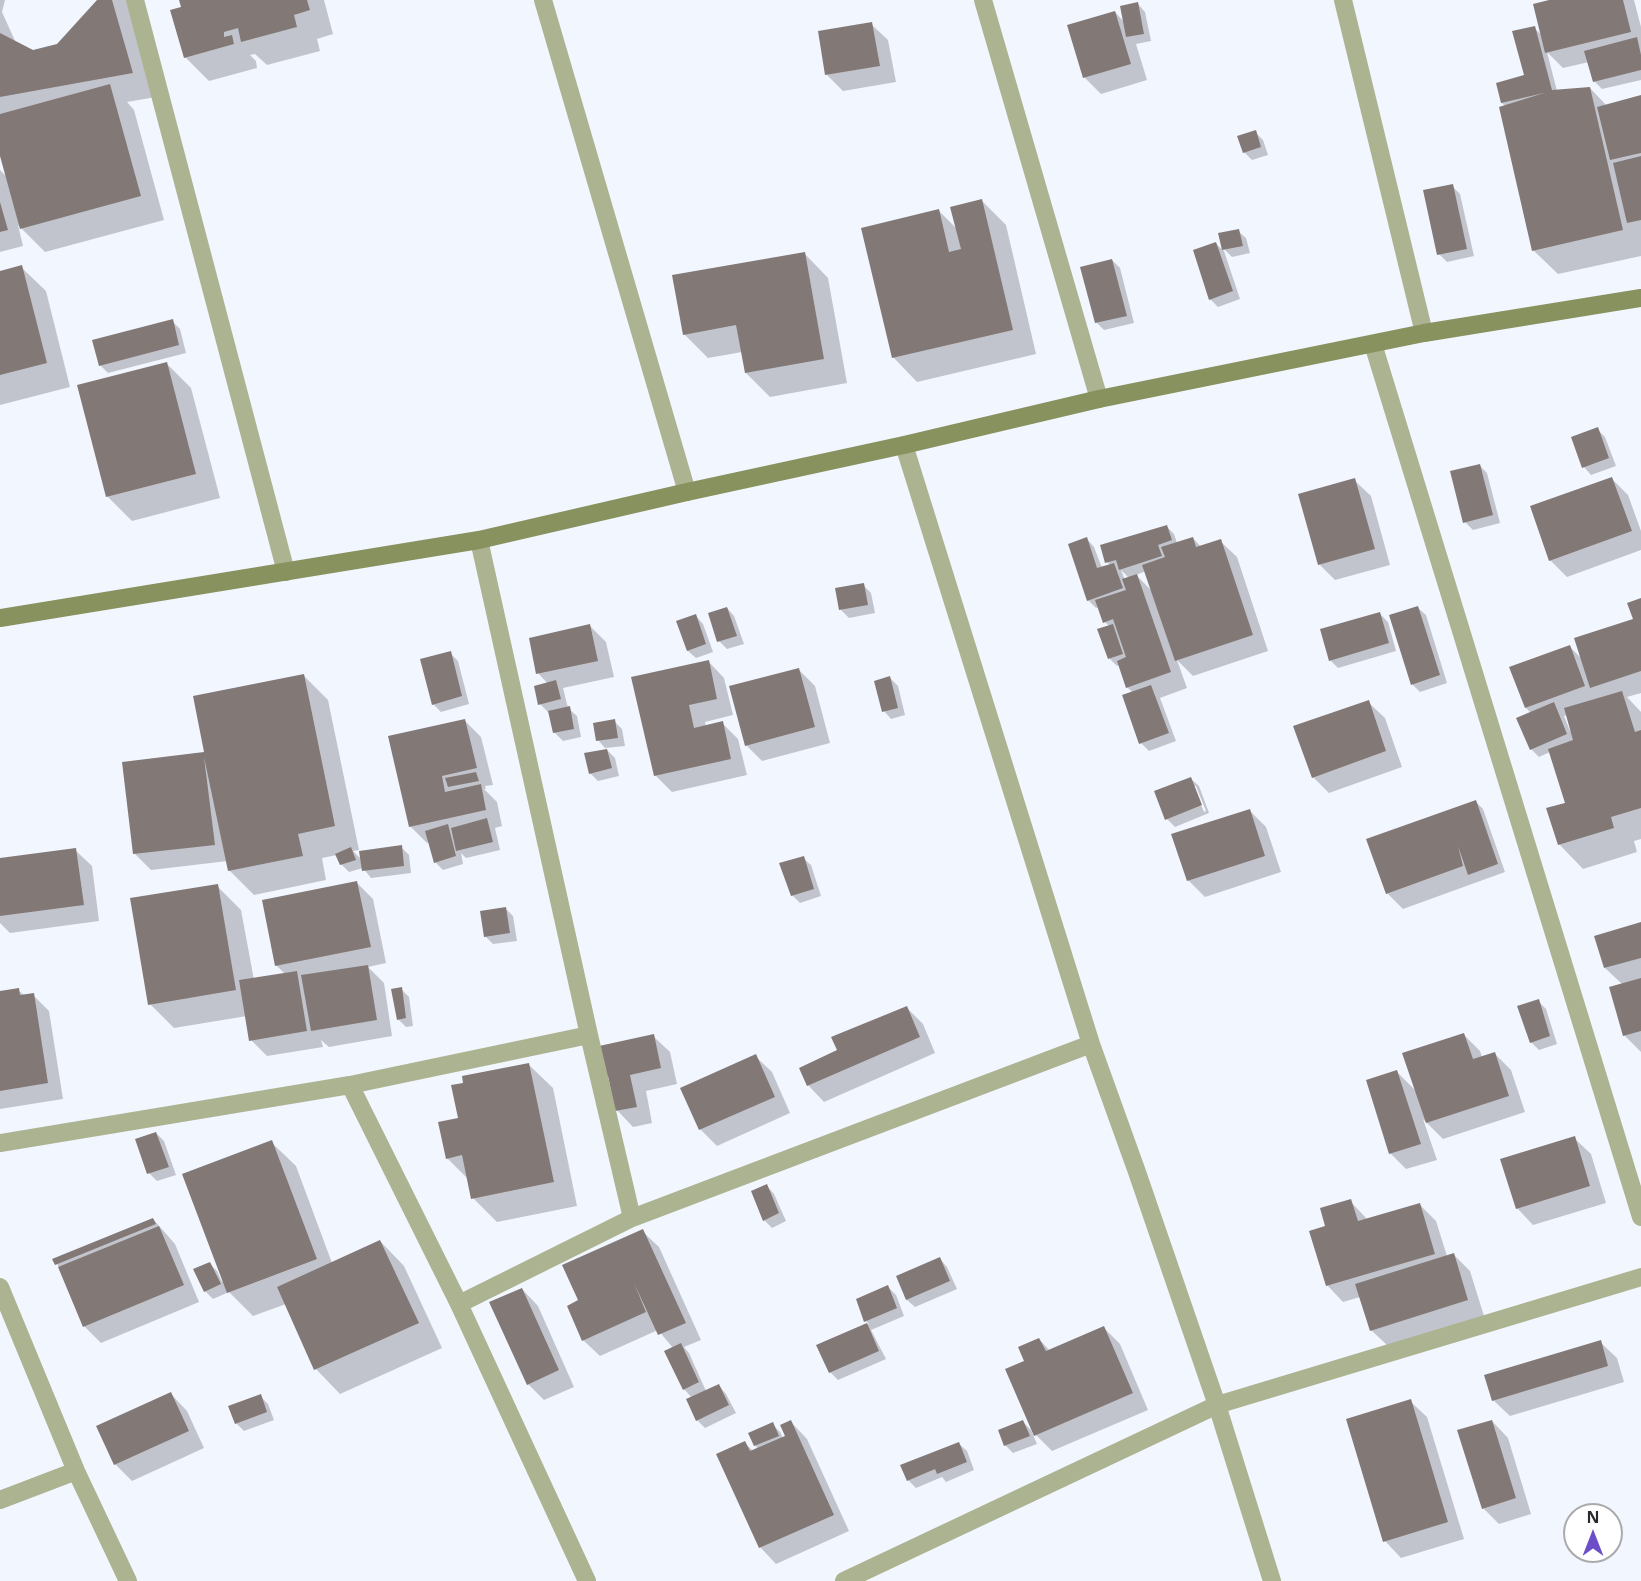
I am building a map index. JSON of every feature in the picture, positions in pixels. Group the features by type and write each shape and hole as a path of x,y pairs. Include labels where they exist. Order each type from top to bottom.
{"street":[{"path":"135,0 286,572"},
{"path":"543,0 687,492"},
{"path":"983,0 1099,399"},
{"path":"1342,0 1424,333"},
{"path":"0,618 479,540 687,492 904,446 1099,399 1424,333 1641,298"},
{"path":"1373,344 1641,1217"},
{"path":"904,446 1091,1044 1217,1405 1272,1581"},
{"path":"479,540 632,1218"},
{"path":"0,1143 350,1085 589,1035"},
{"path":"459,1304 632,1218 1091,1044"},
{"path":"350,1085 459,1304 587,1581"},
{"path":"844,1581 1217,1405 1641,1276"},
{"path":"0,1287 76,1471 128,1581"},
{"path":"0,1500 76,1471"}],"building":[{"path":"97,0 112,0 133,73 0,97 0,33 33,50 57,44"},
{"path":"179,0 307,0 310,10 294,15 297,27 241,42 238,28 224,32 224,37 232,35 234,44 184,58 170,10 181,7"},
{"path":"1549,0 1623,0 1631,32 1545,53 1533,4"},
{"path":"1138,2 1144,34 1126,37 1120,6"},
{"path":"1115,11 1131,64 1083,78 1067,25"},
{"path":"872,22 880,66 825,75 818,31"},
{"path":"1535,26 1552,90 1590,87 1623,230 1532,251 1499,107 1544,93 1501,103 1496,83 1524,75 1512,31"},
{"path":"1637,37 1641,55 1641,70 1593,82 1584,51"},
{"path":"110,84 141,196 20,229 0,156 0,114"},
{"path":"1641,95 1641,153 1610,160 1597,107"},
{"path":"1256,130 1261,147 1243,153 1237,136"},
{"path":"1641,156 1641,220 1627,223 1613,163"},
{"path":"1453,184 1467,249 1437,255 1423,190"},
{"path":"982,199 1013,330 892,358 861,228 939,209 949,252 961,249 950,207"},
{"path":"0,202 8,230 0,232"},
{"path":"1239,229 1243,246 1222,250 1218,233"},
{"path":"1216,242 1233,291 1209,300 1193,250"},
{"path":"805,252 824,359 745,373 736,325 683,335 672,275"},
{"path":"1112,259 1127,316 1095,323 1080,267"},
{"path":"22,265 47,363 0,375 0,271"},
{"path":"173,319 179,345 99,366 92,340"},
{"path":"167,362 196,474 106,497 77,385"},
{"path":"1598,427 1609,458 1582,468 1571,437"},
{"path":"1480,464 1493,515 1463,523 1450,471"},
{"path":"1612,477 1632,531 1549,561 1530,506"},
{"path":"1355,478 1375,549 1318,565 1298,494"},
{"path":"1167,525 1172,540 1158,545 1162,556 1119,570 1116,560 1105,563 1100,545"},
{"path":"1087,537 1097,568 1114,563 1123,588 1087,601 1068,544"},
{"path":"1193,537 1196,547 1221,539 1253,635 1175,661 1142,565 1165,557 1161,547"},
{"path":"1137,574 1171,672 1126,688 1117,661 1126,657 1113,619 1103,623 1095,600 1126,590 1122,579"},
{"path":"864,583 868,605 839,610 835,588"},
{"path":"1641,598 1641,671 1590,688 1574,638 1633,619 1627,603"},
{"path":"1418,606 1440,675 1411,685 1389,615"},
{"path":"727,607 737,636 717,642 708,613"},
{"path":"1380,612 1389,643 1329,661 1320,629"},
{"path":"696,614 706,644 687,651 676,621"},
{"path":"590,624 598,661 536,674 529,638"},
{"path":"1113,624 1123,654 1108,659 1097,629"},
{"path":"1570,645 1585,686 1525,708 1509,667"},
{"path":"451,651 462,696 432,705 420,659"},
{"path":"709,660 717,699 689,705 694,728 723,721 731,759 654,776 631,677"},
{"path":"799,668 815,727 745,746 729,686"},
{"path":"304,674 335,826 298,834 303,856 228,871 204,757 215,845 133,854 122,762 204,752 193,696"},
{"path":"890,676 898,708 882,712 874,681"},
{"path":"556,680 561,699 538,705 534,686"},
{"path":"1151,685 1169,733 1139,744 1122,695"},
{"path":"1622,691 1635,732 1641,730 1641,808 1611,817 1614,828 1558,845 1546,808 1565,803 1548,749 1573,740 1564,708"},
{"path":"1369,700 1386,751 1312,778 1293,726"},
{"path":"1554,702 1567,734 1530,750 1516,718"},
{"path":"570,706 574,729 553,733 548,711"},
{"path":"465,719 477,768 442,776 445,792 481,784 486,810 409,827 388,736"},
{"path":"615,719 618,738 596,741 593,723"},
{"path":"607,749 612,768 589,774 584,753"},
{"path":"476,772 479,781 448,787 445,778"},
{"path":"1191,777 1202,805 1165,820 1154,791"},
{"path":"1476,800 1498,864 1468,875 1458,846 1463,866 1386,894 1366,839"},
{"path":"1250,809 1265,856 1187,881 1171,834"},
{"path":"487,818 493,842 456,851 451,828"},
{"path":"448,824 456,856 434,863 425,831"},
{"path":"402,845 404,866 362,871 359,851"},
{"path":"351,847 356,860 340,865 335,854"},
{"path":"76,848 84,905 0,916 0,858"},
{"path":"804,856 814,889 791,896 779,863"},
{"path":"357,881 371,947 275,966 262,900"},
{"path":"218,884 236,990 148,1005 130,898"},
{"path":"506,907 510,933 484,937 480,911"},
{"path":"1641,922 1641,958 1604,968 1594,936"},
{"path":"368,965 377,1020 311,1031 301,975"},
{"path":"297,971 307,1031 249,1041 239,980"},
{"path":"1641,978 1641,1031 1623,1036 1609,987"},
{"path":"402,987 406,1018 397,1020 391,989"},
{"path":"19,988 20,995 34,993 48,1083 0,1091 0,991"},
{"path":"1539,999 1550,1036 1530,1043 1517,1006"},
{"path":"907,1006 920,1037 807,1086 799,1068 837,1050 831,1037"},
{"path":"1464,1033 1473,1059 1495,1052 1509,1096 1426,1123 1402,1053"},
{"path":"654,1034 661,1068 630,1075 637,1107 615,1111 599,1046"},
{"path":"756,1054 775,1097 699,1130 680,1088"},
{"path":"529,1063 554,1182 471,1199 462,1155 446,1159 438,1122 458,1118 451,1085 463,1083 462,1076"},
{"path":"1397,1070 1421,1144 1389,1154 1366,1080"},
{"path":"156,1132 169,1167 147,1174 135,1139"},
{"path":"1575,1136 1590,1186 1516,1209 1500,1159"},
{"path":"272,1140 317,1259 227,1293 182,1174"},
{"path":"767,1184 779,1213 763,1221 751,1191"},
{"path":"1351,1199 1358,1221 1420,1203 1435,1254 1326,1286 1309,1231 1325,1226 1320,1208"},
{"path":"153,1218 156,1224 55,1265 52,1259"},
{"path":"159,1226 184,1285 83,1327 58,1267"},
{"path":"643,1229 686,1323 658,1335 634,1283 646,1312 582,1341 567,1306 578,1300 562,1265"},
{"path":"380,1240 419,1323 314,1370 277,1287"},
{"path":"1454,1253 1468,1300 1370,1331 1355,1284"},
{"path":"940,1257 950,1281 906,1300 896,1276"},
{"path":"210,1262 221,1284 204,1292 193,1269"},
{"path":"888,1285 897,1308 864,1322 856,1299"},
{"path":"522,1288 559,1370 527,1385 489,1302"},
{"path":"867,1323 879,1351 829,1373 816,1345"},
{"path":"1104,1326 1133,1393 1034,1436 1005,1369 1024,1361 1018,1347 1039,1338 1046,1351"},
{"path":"1601,1340 1608,1366 1492,1401 1484,1375"},
{"path":"681,1343 699,1382 683,1390 664,1351"},
{"path":"719,1384 729,1405 696,1421 686,1399"},
{"path":"171,1392 189,1431 114,1465 96,1426"},
{"path":"261,1394 267,1412 235,1424 228,1406"},
{"path":"1411,1399 1448,1522 1383,1542 1346,1419"},
{"path":"791,1420 834,1515 759,1548 716,1454 745,1441 750,1451 785,1436 780,1425"},
{"path":"1023,1420 1030,1436 1004,1446 998,1430"},
{"path":"1492,1420 1516,1498 1482,1509 1457,1430"},
{"path":"773,1422 779,1436 754,1446 748,1433"},
{"path":"959,1442 967,1462 937,1474 935,1469 907,1481 900,1465"}]}
